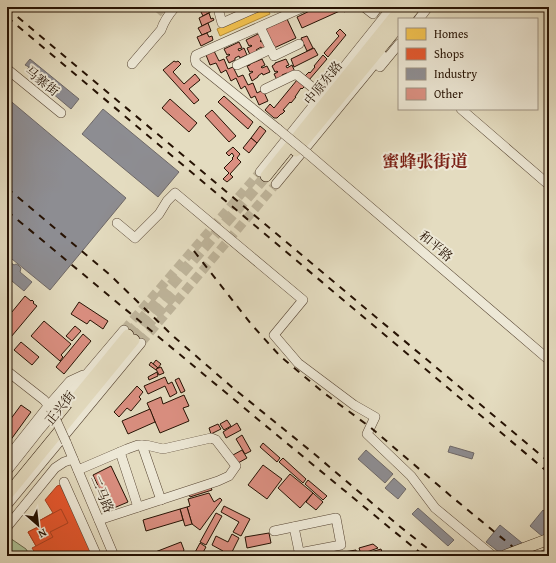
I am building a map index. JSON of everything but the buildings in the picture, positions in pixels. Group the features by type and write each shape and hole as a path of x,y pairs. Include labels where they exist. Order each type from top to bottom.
{"main road":[{"name":"中原东路","path":"268,178 402,7"},
{"path":"406,18 415,7"},
{"name":"中原东路","path":"268,178 398,27"},
{"name":"正兴街","path":"7,483 132,337"},
{"name":"正兴街","path":"7,495 132,337"},
{"path":"504,556 549,539"},
{"path":"544,556 549,554"}],"street":[{"path":"132,64 161,30 166,15 175,7"},
{"path":"219,7 222,23 258,7"},
{"path":"299,44 274,56 260,27 304,7"},
{"path":"364,7 372,14 378,7"},
{"path":"268,178 322,95 392,7"},
{"path":"413,18 422,7"},
{"path":"419,18 428,7"},
{"name":"和平路","path":"260,27 196,55 196,63 278,129 549,360"},
{"path":"268,178 398,35"},
{"path":"237,65 271,49"},
{"path":"307,154 397,50"},
{"name":"马寨街","path":"7,69 62,113"},
{"path":"265,89 294,75 297,75 322,95"},
{"path":"462,110 549,185"},
{"path":"117,223 134,238 159,214 167,201 175,193 302,300 274,335 298,363 354,405 375,417 367,434 411,476 435,508 493,556"},
{"path":"7,471 86,374 132,337"},
{"path":"7,505 132,337"},
{"path":"7,371 44,400 50,407"},
{"path":"7,458 70,381 86,374"},
{"name":"二马路","path":"50,407 114,556"},
{"path":"78,470 133,447 146,445 163,449 211,438 216,440 236,466 229,476 218,481 99,520"},
{"path":"142,445 161,500"},
{"path":"120,452 138,507"},
{"path":"7,527 55,468 64,462 73,459"},
{"path":"64,482 97,556"},
{"path":"274,531 336,518 341,545 299,554 294,527"}],"green space":[{"path":"7,536 26,549 30,556 7,556"}],"tunnel":[{"path":"157,7 165,14"},
{"path":"124,330 260,172"},
{"path":"128,335 266,176"},
{"path":"141,343 276,184"},
{"path":"134,340 176,292"}],"railway":[{"path":"7,8 549,462"},
{"path":"7,17 549,473"},
{"path":"7,188 109,274 173,336 233,388 437,556"},
{"path":"7,211 424,556"},
{"path":"194,251 251,324 280,356 324,393 370,427 524,556"}],"district":[{"name":"蜜蜂张街道","path":"425,160"}]}
